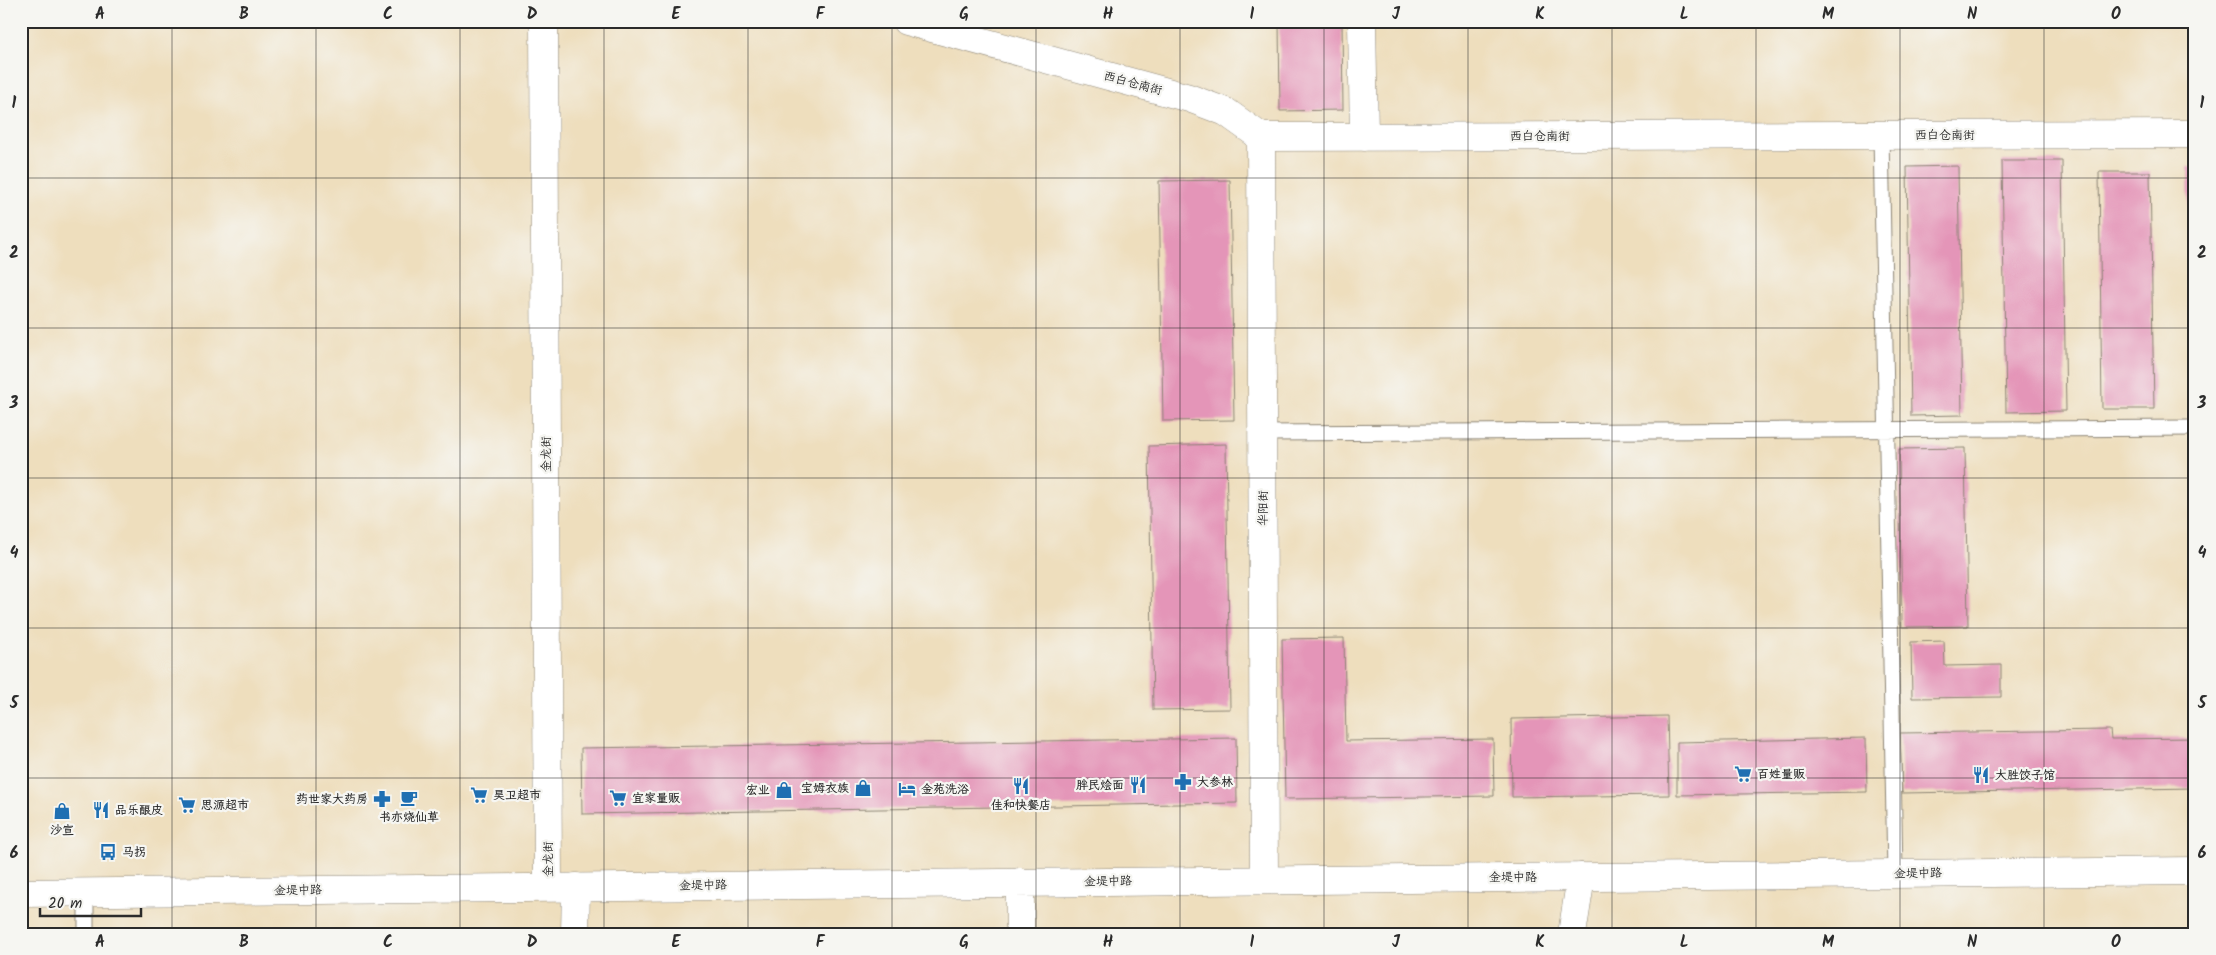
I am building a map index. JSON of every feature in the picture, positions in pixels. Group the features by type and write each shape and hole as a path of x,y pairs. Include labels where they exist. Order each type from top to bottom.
{"street":[{"name":"金龙街","path":"544,21 548,887"},
{"name":"西白仓南街","path":"906,21 1188,98 1226,112 1261,137 2195,134"},
{"path":"1362,21 1364,137"},
{"name":"华阳街","path":"1261,137 1264,879"},
{"name":"金堤中路","path":"21,893 2195,871"},
{"path":"1572,934 1581,877"},
{"path":"1020,882 1020,934"},
{"path":"575,934 576,887"}],"lane":[{"path":"1881,135 1895,873"},
{"path":"1262,433 2195,428"},
{"path":"86,892 86,934"}],"building":[{"path":"1279,21 1342,21 1343,110 1280,111"},
{"path":"2002,161 2062,161 2066,411 2006,412"},
{"path":"1958,166 1962,415 1911,416 1907,167"},
{"path":"2188,167 2195,167 2195,414 2192,414"},
{"path":"2099,172 2150,172 2154,409 2102,409"},
{"path":"1230,180 1234,420 1163,421 1159,181"},
{"path":"1226,444 1230,709 1153,710 1149,446"},
{"path":"1965,448 1968,626 1902,627 1899,449"},
{"path":"1344,638 1346,741 1493,739 1494,796 1285,799 1282,639"},
{"path":"1944,641 1945,666 2001,665 2001,697 1912,698 1911,642"},
{"path":"1667,716 1669,795 1512,797 1511,719"},
{"path":"2110,730 2111,739 2195,738 2195,788 1902,793 1900,733"},
{"path":"1236,738 1237,803 582,814 581,748"},
{"path":"1866,738 1867,792 1677,795 1677,742"}],"place":[{"name":"百姓量贩","path":"1743,774"},
{"name":"大胜饺子馆","path":"1981,775"},
{"name":"大参林","path":"1183,782"},
{"name":"胖民烩面","path":"1138,785"},
{"name":"佳和快餐店","path":"1021,786"},
{"name":"宝姆衣族","path":"863,788"},
{"name":"金苑洗浴","path":"907,789"},
{"name":"宏业","path":"784,790"},
{"name":"昊卫超市","path":"479,795"},
{"name":"书亦烧仙草","path":"409,798"},
{"name":"宜家量贩","path":"618,798"},
{"name":"药世家大药房","path":"382,799"},
{"name":"思源超市","path":"187,805"},
{"name":"品乐酿皮","path":"101,810"},
{"name":"沙宣","path":"62,811"},
{"name":"马拐","path":"108,852"}]}
